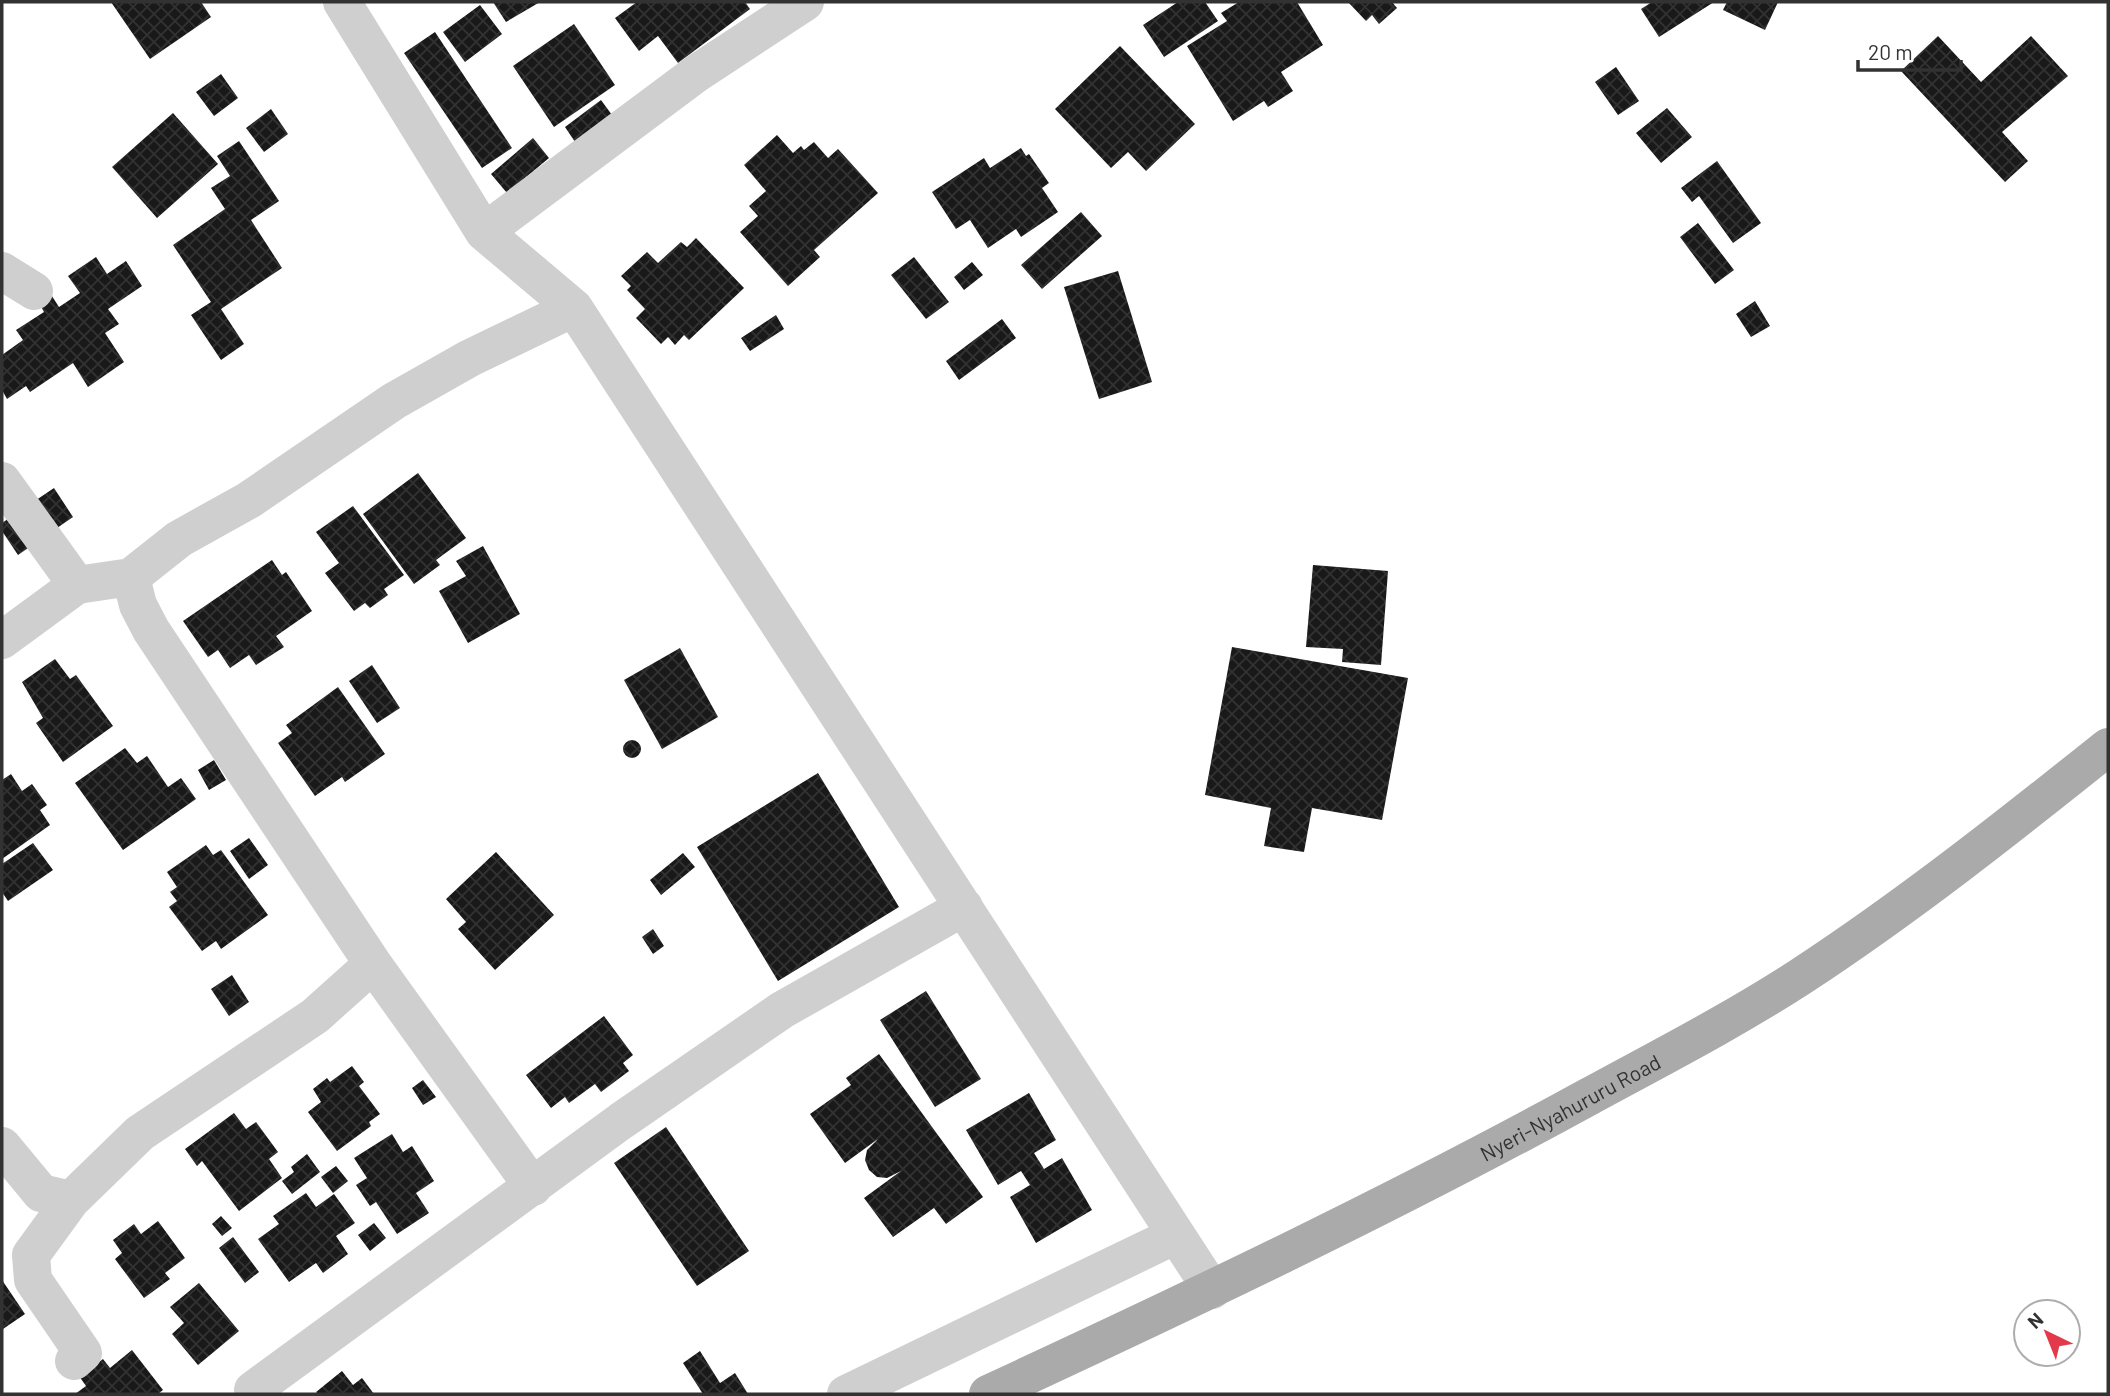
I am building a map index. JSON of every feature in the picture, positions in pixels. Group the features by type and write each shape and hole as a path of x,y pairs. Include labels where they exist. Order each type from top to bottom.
{"main road":[{"name":"Nyeri-Nyahururu Road","path":"988,1394 1212,1290 1523,1133 1798,978 1899,909 2108,747"}],"street":[{"path":"342,2 484,232 574,308 1212,1290"},
{"path":"484,232 697,74 805,2"},
{"path":"2,271 34,291"},
{"path":"2,640 77,585 131,577 179,538 249,500 394,401 470,358 574,308"},
{"path":"2,481 77,585"},
{"path":"131,577 138,604 151,630 373,964 533,1187"},
{"path":"253,1390 621,1121 782,1010 964,907"},
{"path":"74,1361 83,1353 33,1280 32,1255 71,1200 140,1133 315,1016 373,964"},
{"path":"2,1146 41,1193 71,1200"},
{"path":"846,1394 1176,1235"}],"building":[{"path":"111,2 201,2 211,17 150,59"},
{"path":"493,2 540,2 506,22"},
{"path":"637,2 745,2 750,9 678,63 658,36 639,51 615,18"},
{"path":"1178,2 1205,2 1218,21 1164,57 1143,25"},
{"path":"1239,2 1297,2 1323,45 1281,72 1293,91 1268,107 1264,101 1233,121 1187,46 1227,21 1221,13"},
{"path":"1348,2 1392,2 1397,8 1379,24 1372,15 1366,21"},
{"path":"1652,2 1714,2 1659,37 1641,9"},
{"path":"1727,2 1778,2 1765,30 1723,10"},
{"path":"480,5 502,34 465,62 443,32"},
{"path":"574,24 615,85 554,127 513,66"},
{"path":"435,32 512,148 482,168 404,53"},
{"path":"1938,36 1981,82 2031,36 2068,76 2002,132 2028,161 2005,182 1901,71"},
{"path":"1120,46 1195,124 1146,171 1128,152 1111,168 1055,109"},
{"path":"1616,67 1639,101 1618,115 1595,82"},
{"path":"221,74 238,98 214,116 196,92"},
{"path":"601,100 612,115 575,142 565,127"},
{"path":"1667,108 1692,137 1661,163 1636,133"},
{"path":"271,109 288,134 264,152 246,128"},
{"path":"173,113 218,164 157,218 112,167"},
{"path":"777,135 793,153 801,146 804,150 814,142 828,158 838,149 878,193 814,250 820,257 788,286 740,232 758,216 749,206 766,191 744,165"},
{"path":"533,138 549,158 507,193 491,174"},
{"path":"239,141 279,201 251,220 282,268 221,309 244,344 221,360 191,315 211,302 173,245 225,209 211,188 230,176 217,156"},
{"path":"1021,148 1026,156 1029,154 1049,183 1042,188 1058,212 1021,237 1016,229 988,248 970,220 956,229 932,192 984,158 990,168"},
{"path":"1717,161 1761,223 1733,243 1699,196 1692,202 1681,188"},
{"path":"1081,212 1102,236 1042,289 1021,265"},
{"path":"1698,223 1734,270 1715,284 1680,237"},
{"path":"696,238 744,288 689,340 684,335 675,345 668,337 661,344 636,318 645,309 627,290 631,286 621,276 647,252 658,263 681,242 687,247"},
{"path":"96,257 107,274 126,261 142,286 108,309 119,324 105,333 124,362 88,387 73,363 30,392 26,386 7,399 2,390 2,355 23,340 16,330 44,312 38,301 50,293 59,307 80,293 68,276"},
{"path":"914,257 949,302 926,319 891,275"},
{"path":"972,262 983,275 964,290 954,277"},
{"path":"1118,271 1152,382 1099,399 1064,287"},
{"path":"1755,301 1770,326 1751,337 1736,314"},
{"path":"776,315 784,329 750,351 741,338"},
{"path":"1002,319 1016,338 959,380 946,361"},
{"path":"418,473 466,538 436,560 440,565 414,584 363,514"},
{"path":"54,488 73,517 18,555 2,531 2,523"},
{"path":"353,506 404,575 384,589 388,595 370,608 365,603 354,611 325,573 339,563 316,532"},
{"path":"483,546 520,614 468,643 439,591 466,576 456,561"},
{"path":"272,560 282,575 286,572 312,611 276,636 284,647 256,665 249,655 230,668 218,650 208,657 183,621"},
{"path":"1313,565 1388,571 1381,665 1342,662 1343,649 1306,647"},
{"path":"1232,647 1408,678 1382,820 1312,808 1304,852 1264,846 1271,808 1205,795"},
{"path":"680,648 718,717 662,749 624,680"},
{"path":"55,659 70,679 76,675 113,726 63,762 36,723 43,718 22,682"},
{"path":"372,665 400,708 377,723 349,681"},
{"path":"338,687 385,754 345,782 342,777 315,796 278,743 292,733 286,725"},
{"path":"632,740 638,743 641,749 638,755 632,758 626,755 623,749 626,743"},
{"path":"125,748 137,763 147,756 168,787 181,778 196,799 123,850 75,783"},
{"path":"214,760 226,780 209,790 198,770"},
{"path":"818,773 899,907 778,981 697,847"},
{"path":"11,774 22,791 32,784 47,805 40,810 50,825 2,859 2,780"},
{"path":"249,838 268,865 249,879 230,851"},
{"path":"33,843 53,870 8,901 2,892 2,864"},
{"path":"206,845 213,855 221,850 268,915 221,949 216,941 202,951 169,907 177,901 170,892 177,887 167,872"},
{"path":"496,852 554,915 495,970 458,929 466,922 446,899"},
{"path":"683,853 695,867 661,895 650,880"},
{"path":"653,929 664,946 653,954 642,937"},
{"path":"232,975 249,1002 229,1016 211,989"},
{"path":"926,991 981,1079 935,1107 880,1020"},
{"path":"604,1016 633,1055 623,1063 629,1071 601,1092 595,1084 569,1103 565,1097 551,1108 526,1075"},
{"path":"879,1054 983,1197 946,1224 934,1208 893,1237 864,1198 901,1171 887,1178 877,1177 869,1170 865,1160 867,1150 878,1139 845,1163 810,1114 851,1085 846,1078"},
{"path":"352,1066 364,1082 359,1086 380,1114 369,1122 371,1126 337,1151 308,1112 321,1102 313,1089 327,1078 330,1082"},
{"path":"423,1080 436,1097 423,1105 412,1088"},
{"path":"1029,1093 1056,1140 1034,1153 1044,1169 1062,1158 1092,1210 1036,1243 1010,1197 1030,1185 1021,1171 998,1185 966,1130"},
{"path":"234,1113 246,1129 256,1122 278,1152 269,1159 282,1178 239,1211 202,1161 197,1166 185,1149"},
{"path":"666,1127 749,1251 697,1286 614,1163"},
{"path":"392,1134 403,1152 412,1146 434,1181 416,1193 429,1213 397,1234 376,1202 370,1206 356,1185 367,1178 354,1158"},
{"path":"307,1154 320,1172 292,1194 282,1181 294,1172 291,1167"},
{"path":"336,1166 348,1181 333,1193 321,1177"},
{"path":"306,1193 316,1207 334,1194 355,1223 336,1236 348,1254 323,1273 316,1263 289,1282 258,1239 279,1224 273,1216"},
{"path":"221,1216 232,1228 222,1236 212,1224"},
{"path":"158,1221 185,1258 165,1273 170,1279 144,1298 115,1259 122,1253 113,1240 134,1224 141,1234"},
{"path":"374,1223 386,1238 370,1251 358,1235"},
{"path":"233,1237 259,1272 245,1283 219,1248"},
{"path":"2,1280 25,1314 3,1329 2,1326"},
{"path":"199,1283 239,1331 198,1365 172,1334 184,1323 170,1307"},
{"path":"132,1350 163,1390 158,1394 75,1394 86,1386 79,1376 103,1359 110,1368"},
{"path":"700,1351 720,1383 735,1373 748,1394 703,1394 683,1363"},
{"path":"342,1371 353,1385 362,1378 374,1394 316,1392"}]}
